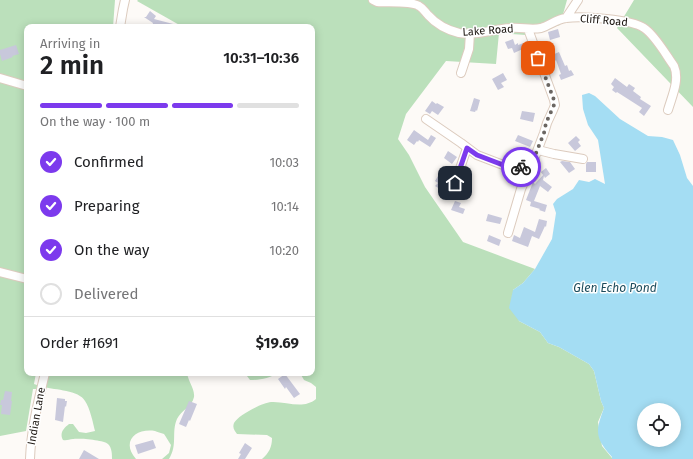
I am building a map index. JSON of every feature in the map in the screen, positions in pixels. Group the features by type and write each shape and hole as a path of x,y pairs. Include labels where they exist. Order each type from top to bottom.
{"street":[{"path":"120,24 125,0"},
{"name":"Lake Road","path":"373,0 377,2 389,3 410,3 418,6 437,23 459,33 488,32 510,28 540,28 566,18"},
{"path":"566,18 578,0"},
{"name":"Cliff Road","path":"566,18 601,18 638,24 647,30 676,70 676,82 668,110"},
{"path":"508,233 521,189 538,150 546,123 554,105 528,29"},
{"path":"461,73 469,49 470,33"},
{"path":"0,78 24,85"},
{"path":"426,119 477,155 511,168 520,167 534,158"},
{"path":"455,183 467,148"},
{"path":"538,150 583,159"},
{"path":"0,272 24,278"},
{"name":"Indian Lane","path":"30,459 38,399 44,376"}],"green space":[{"path":"0,0 115,0 113,24 24,24 24,376 35,376 34,384 37,385 38,389 33,389 26,431 0,436"},
{"path":"567,0 560,25 526,35 499,33 496,64 446,61 406,114 398,139 409,155 425,187 463,242 535,269 523,283 513,290 519,321 540,332 548,343 559,347 589,364 594,371 604,408 598,422 602,446 612,459 262,459 270,450 272,438 267,435 237,434 233,426 236,420 240,416 267,403 277,402 300,405 316,399 316,387 304,380 302,376 315,376 315,24 178,24 137,1"},
{"path":"634,0 693,0 693,107 617,28"},
{"path":"45,376 188,376 194,397 191,403 177,419 174,429 172,454 169,459 162,459 169,453 171,445 164,434 155,431 148,431 136,434 130,442 132,453 136,459 112,459 110,447 106,443 86,439 63,440 62,433 69,424 73,424 79,432 86,433 95,431 90,411 82,397 66,391 44,387"},
{"path":"247,376 272,376 258,380 250,380"}],"water":[{"name":"Glen Echo Pond","path":"589,93 595,96 620,119 648,136 662,137 673,140 680,155 687,178 693,186 693,459 612,459 602,445 598,434 599,423 604,408 594,371 589,364 559,347 548,343 540,332 519,321 509,308 513,290 523,283 535,269 552,239 556,213 553,204 557,199 573,189 579,180 589,182 595,179 605,184 598,140 588,125 583,109 582,95"}],"building":[{"path":"150,11 156,16 154,19 173,24 153,24 144,17 146,17"},
{"path":"558,29 560,37 550,40 548,32"},
{"path":"513,39 515,45 518,43 518,45 524,43 525,48 514,53 512,48 508,49 505,42"},
{"path":"16,45 19,54 2,61 0,50"},
{"path":"559,52 565,66 567,65 569,71 571,70 574,75 561,80 559,75 561,74 556,60 555,61 552,55"},
{"path":"503,73 507,80 501,83 504,87 498,90 492,79"},
{"path":"615,78 627,87 629,84 635,88 633,91 641,97 640,99 651,106 644,116 639,112 642,108 612,90 614,87 611,84"},
{"path":"474,98 480,100 477,111 476,110 475,112 470,111"},
{"path":"432,101 444,107 438,115 432,111 430,114 425,111"},
{"path":"522,111 535,113 533,122 520,119"},
{"path":"414,130 428,140 431,135 436,138 430,147 419,140 414,145 407,140"},
{"path":"518,135 533,141 530,147 515,141"},
{"path":"576,136 580,140 578,142 581,146 575,151 568,143"},
{"path":"448,151 457,157 452,164 444,158"},
{"path":"560,162 570,162 575,169 569,173"},
{"path":"587,162 596,162 596,172 586,172"},
{"path":"546,168 550,174 545,178 544,176 543,180 552,187 548,192 540,186 534,201 547,205 545,212 530,206 531,202 526,200 533,182 535,184 543,175 541,172"},
{"path":"438,176 449,184 446,189 442,186 440,189 435,186 438,183 435,181"},
{"path":"455,201 461,203 459,207 465,209 463,214 451,210"},
{"path":"488,214 502,218 500,224 486,221"},
{"path":"539,219 547,221 546,227 545,226 539,239 532,236 528,247 512,241 514,235 520,238 524,227 535,232"},
{"path":"489,235 501,240 499,246 487,241"},
{"path":"282,376 286,376 300,394 294,398 278,379"},
{"path":"5,391 12,392 10,415 1,414 2,405 0,405"},
{"path":"57,398 65,399 65,401 67,401 63,422 55,420"},
{"path":"189,401 197,404 186,427 179,424"},
{"path":"153,440 156,448 138,454 135,445"},
{"path":"245,443 252,448 245,459 238,459 241,454 239,453"},
{"path":"84,450 99,459 79,459"}],"way so far":[{"path":"521,167 534,158 554,105 554,100 538,58"}],"route":[{"path":"455,183 467,148 477,155 511,168 521,167"}]}
